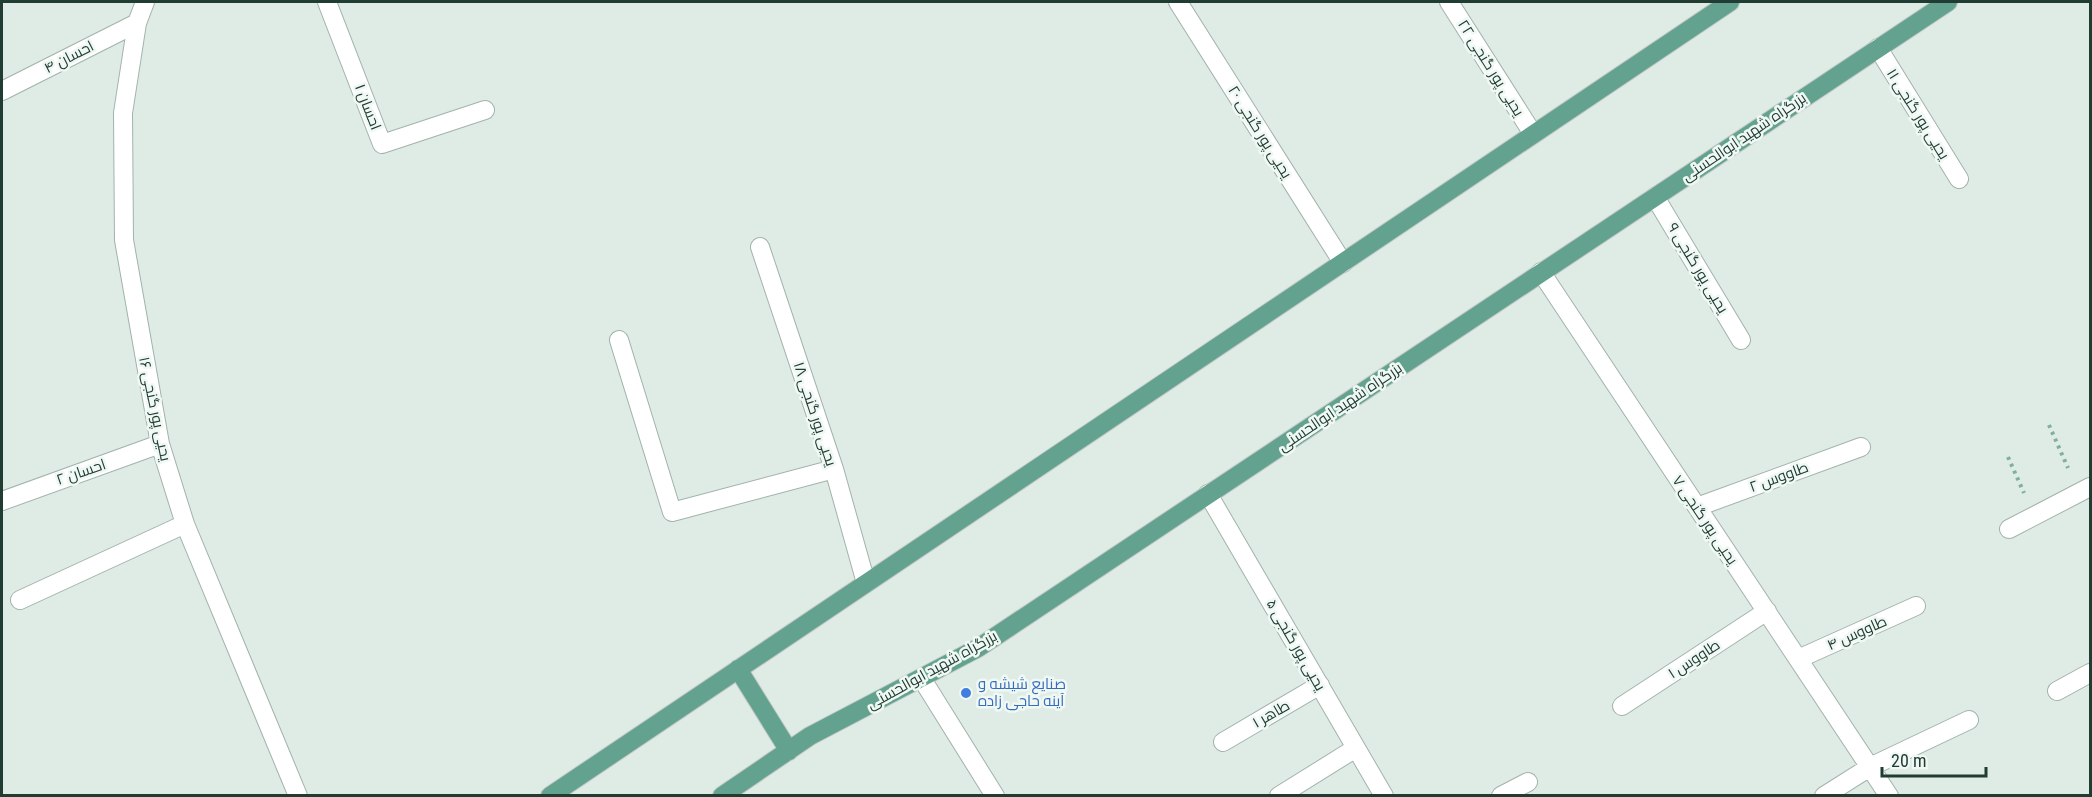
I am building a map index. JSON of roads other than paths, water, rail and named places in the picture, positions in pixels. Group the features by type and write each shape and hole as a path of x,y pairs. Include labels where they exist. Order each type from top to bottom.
{"main road":[{"path":"550,795 1730,2"},
{"name":"بزرگراه شهید ابوالحسنی","path":"722,795 837,721 978,648 1948,2"},
{"path":"738,669 789,751"}],"street":[{"name":"یحیی پور گنجی ۱۶","path":"145,2 137,23 123,113 124,240 160,444 185,524 298,795"},
{"name":"احسان ۱","path":"327,2 382,144 485,110"},
{"name":"یحیی پور گنجی ۲۰","path":"1178,2 1342,263"},
{"name":"یحیی پور گنجی ۲۲","path":"1449,2 1533,134"},
{"name":"احسان ۴","path":"2,91 137,23"},
{"name":"یحیی پور گنجی ۱۱","path":"1878,48 1959,179"},
{"name":"یحیی پور گنجی ۹","path":"1655,196 1741,340"},
{"name":"یحیی پور گنجی ۱۸","path":"760,247 834,469 866,583"},
{"name":"یحیی پور گنجی ۷","path":"1541,272 1889,795"},
{"path":"619,340 672,512 834,469"},
{"name":"احسان ۲","path":"3,498 160,444"},
{"name":"طاووس ۲","path":"1697,507 1861,447"},
{"path":"2009,529 2085,490"},
{"name":"یحیی پور گنجی ۵","path":"1208,494 1384,795"},
{"path":"20,600 185,524"},
{"name":"طاووس ۴","path":"1798,659 1916,606"},
{"name":"طاووس ۱","path":"1622,706 1767,611"},
{"path":"2057,691 2091,673"},
{"path":"922,679 995,795"},
{"name":"طاهر ۱","path":"1223,742 1320,685"},
{"path":"1824,795 1870,767 1970,720"},
{"path":"1279,795 1356,748"},
{"path":"1501,795 1528,782"}],"place":[{"name":"صنایع شیشه و آینه حاجی زاده","path":"966,693"}]}
